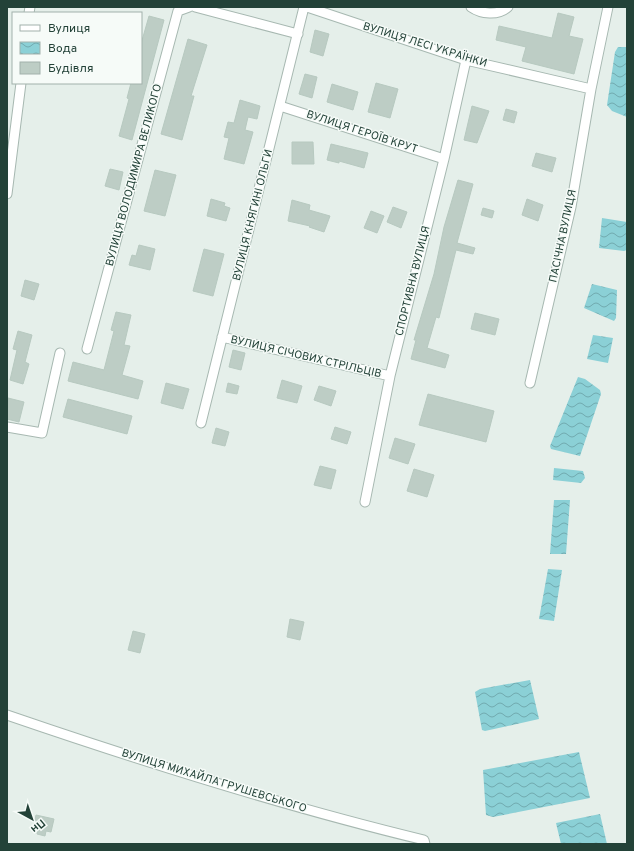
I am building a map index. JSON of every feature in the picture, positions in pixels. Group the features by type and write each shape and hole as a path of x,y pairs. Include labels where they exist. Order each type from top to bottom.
{"street":[{"name":"ВУЛИЦЯ ВОЛОДИМИРА ВЕЛИКОГО","path":"87,349 178,11 189,7"},
{"path":"194,7 298,34"},
{"name":"ВУЛИЦЯ КНЯГИНІ ОЛЬГИ","path":"201,423 306,7"},
{"name":"ВУЛИЦЯ ЛЕСІ УКРАЇНКИ","path":"306,7 466,60 591,88"},
{"path":"471,7 491,14 504,11 508,7"},
{"name":"ПАСІЧНА ВУЛИЦЯ","path":"530,383 571,207 591,88 608,7"},
{"name":"СПОРТИВНА ВУЛИЦЯ","path":"365,502 390,376 444,159 466,60"},
{"path":"7,194 21,84"},
{"name":"ВУЛИЦЯ ГЕРОЇВ КРУТ","path":"280,106 444,159"},
{"name":"ВУЛИЦЯ СІЧОВИХ СТРІЛЬЦІВ","path":"222,337 390,376"},
{"path":"7,427 42,433 60,353"},
{"name":"ВУЛИЦЯ МИХАЙЛА ГРУШЕВСЬКОГО","path":"7,715 92,744 339,820 424,842"}],"water":[{"path":"618,47 627,47 627,117 612,111 607,105 615,52"},
{"path":"602,218 627,222 627,250 624,251 599,248"},
{"path":"592,284 617,290 616,318 614,321 584,308"},
{"path":"593,335 613,338 608,363 587,359"},
{"path":"578,377 585,379 600,390 601,394 580,456 551,449 550,446"},
{"path":"554,468 583,471 585,478 581,483 553,480"},
{"path":"554,500 570,500 566,554 550,554"},
{"path":"548,569 562,570 554,621 539,619"},
{"path":"530,680 539,719 485,731 482,730 475,692 480,689"},
{"path":"579,752 590,798 493,817 486,815 483,770"},
{"path":"600,814 607,844 561,844 556,823"}],"building":[{"path":"558,13 574,17 569,36 583,39 574,74 522,61 526,47 496,40 499,26 552,38"},
{"path":"149,16 164,20 132,140 119,136 129,99 127,98 131,84 142,84 142,40"},
{"path":"315,30 329,34 323,56 310,52"},
{"path":"188,39 207,45 191,96 194,96 182,140 161,134"},
{"path":"305,74 317,77 312,98 299,94"},
{"path":"376,83 398,89 390,118 368,112"},
{"path":"332,84 358,92 353,110 327,102"},
{"path":"240,100 260,106 257,119 248,117 245,130 253,132 244,164 224,159 229,138 224,137 228,122 234,123"},
{"path":"472,106 489,111 477,143 464,140"},
{"path":"506,109 517,112 514,123 503,120"},
{"path":"292,142 313,142 314,164 292,164"},
{"path":"331,144 368,153 364,168 339,161 339,163 327,160"},
{"path":"536,153 556,158 552,172 532,166"},
{"path":"110,169 123,172 119,190 105,186"},
{"path":"155,170 176,175 165,216 144,211"},
{"path":"458,180 473,184 457,243 475,248 473,254 456,250 439,318 436,317 427,348 449,355 445,368 411,359 416,340 414,340 434,274 444,227"},
{"path":"211,199 225,203 224,206 230,208 226,221 207,216"},
{"path":"527,199 543,205 538,221 522,215"},
{"path":"292,200 310,205 309,210 330,216 324,232 309,227 310,226 288,221"},
{"path":"393,207 407,212 401,228 387,222"},
{"path":"483,208 494,211 492,218 481,215"},
{"path":"371,211 384,216 377,233 364,228"},
{"path":"139,245 155,249 150,270 129,265 132,255 136,256"},
{"path":"204,249 224,254 213,296 193,291"},
{"path":"25,280 39,284 34,300 21,296"},
{"path":"116,312 131,315 124,345 130,346 122,375 143,381 138,399 68,381 73,362 104,370 114,331 111,330"},
{"path":"475,313 499,319 495,335 471,329"},
{"path":"18,331 32,335 25,362 29,364 23,384 10,380 17,350 13,349"},
{"path":"233,350 245,353 241,370 229,367"},
{"path":"282,380 302,386 297,403 277,398"},
{"path":"166,383 189,389 183,409 161,403"},
{"path":"228,383 239,386 237,394 226,392"},
{"path":"319,386 336,391 331,406 314,400"},
{"path":"428,394 494,411 486,442 419,425"},
{"path":"8,398 24,402 19,422 7,419"},
{"path":"68,399 132,416 127,434 63,417"},
{"path":"335,427 351,432 347,444 331,439"},
{"path":"216,428 229,432 225,446 212,443"},
{"path":"395,438 415,444 408,464 389,458"},
{"path":"320,466 336,470 331,489 314,485"},
{"path":"414,469 434,475 427,497 407,491"},
{"path":"290,619 304,622 300,640 287,637"},
{"path":"133,631 145,634 140,653 128,650"},
{"path":"36,815 54,819 51,832 46,831 45,836 37,834 38,829 33,828"}]}
